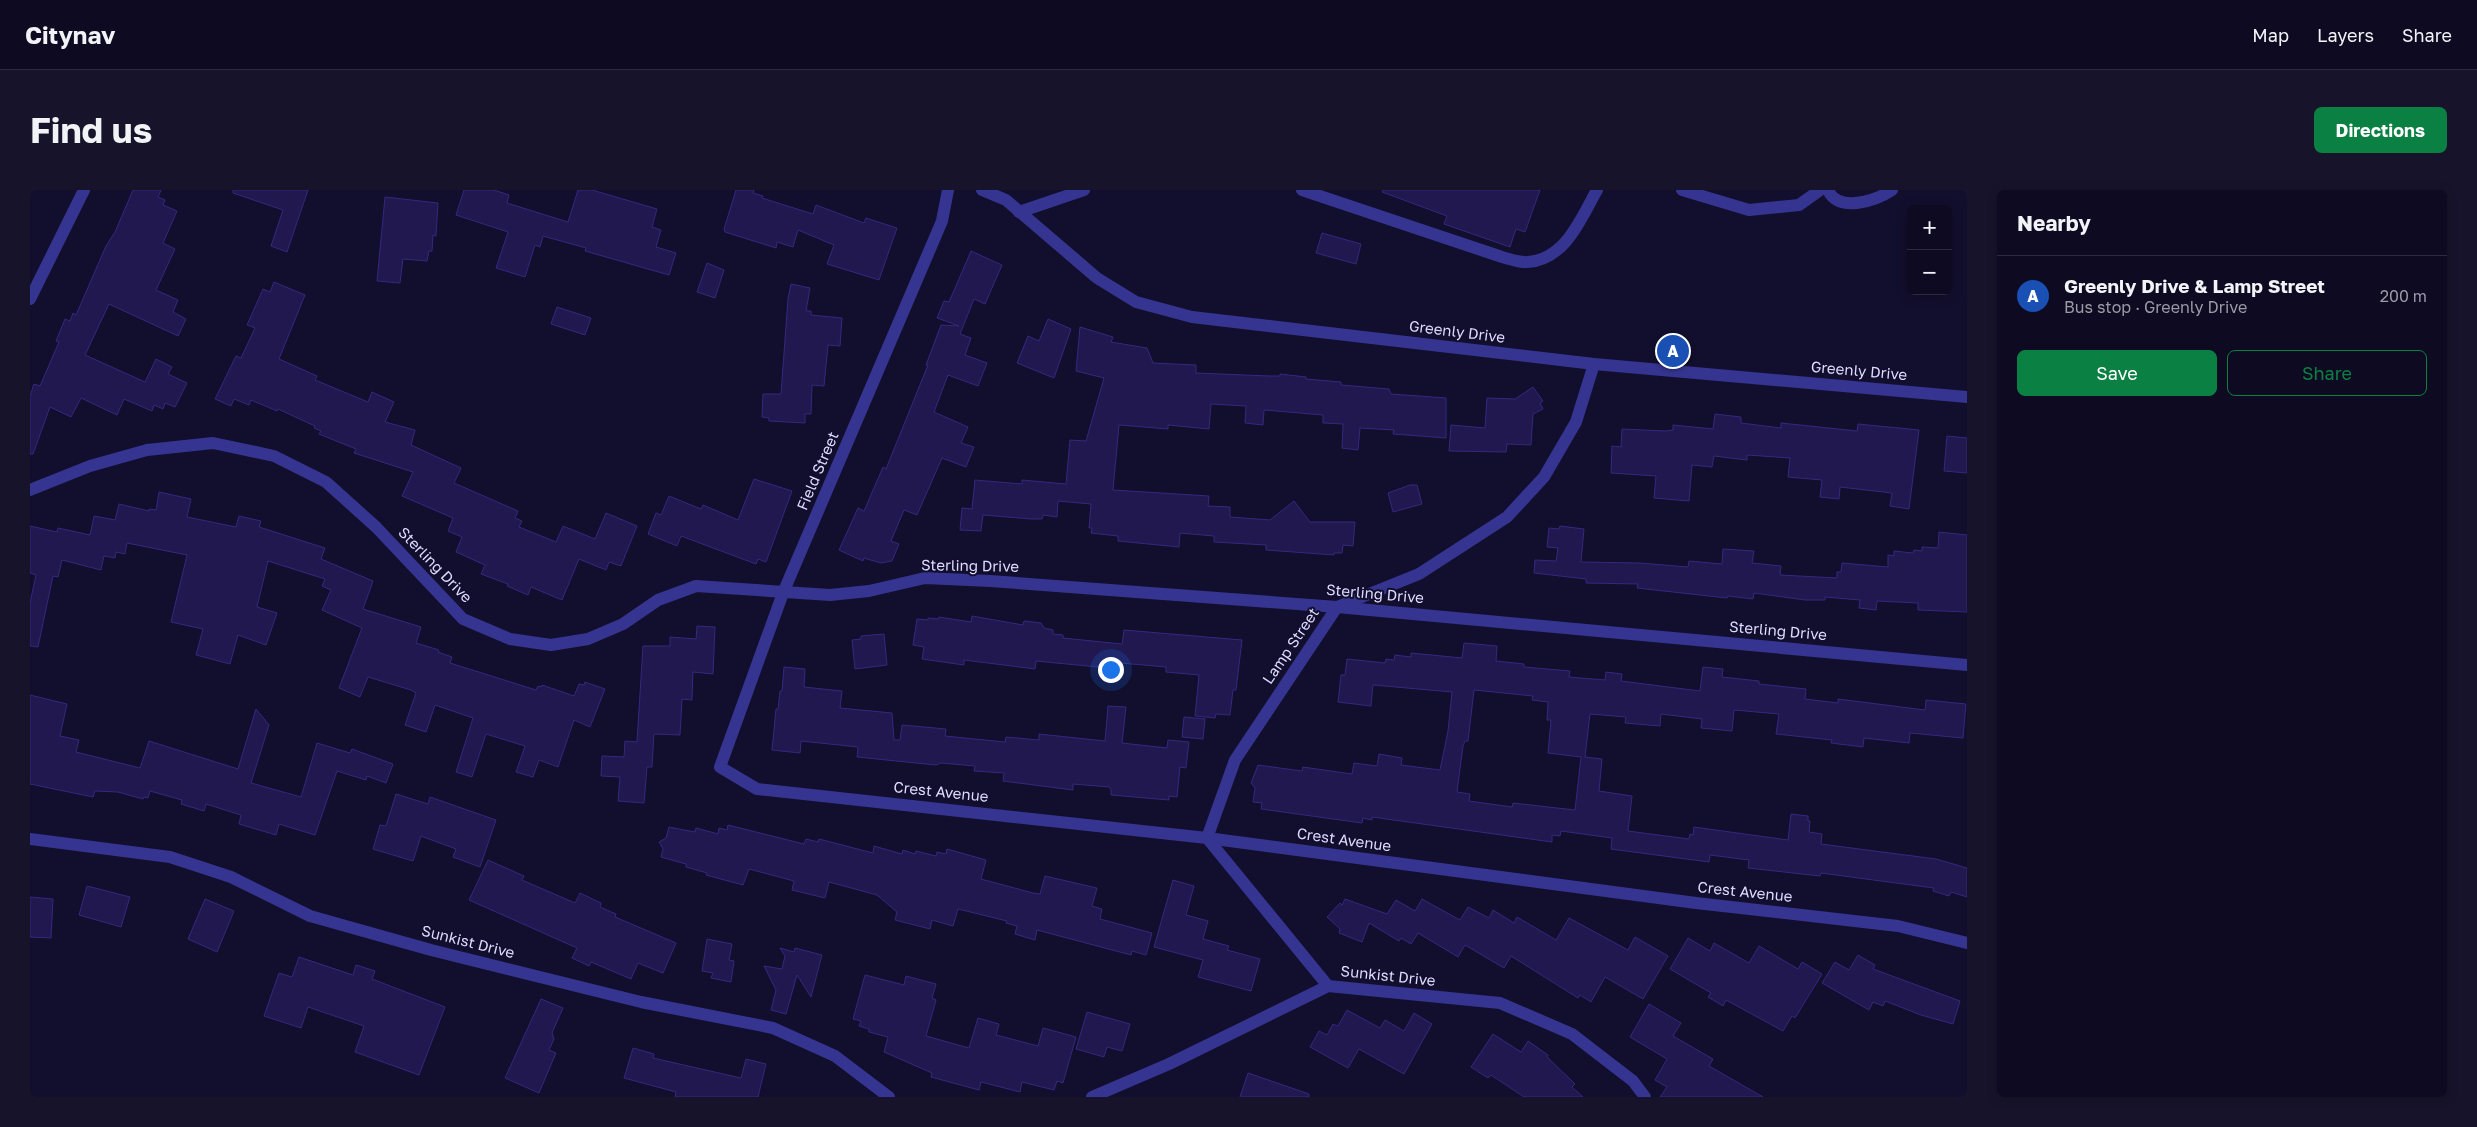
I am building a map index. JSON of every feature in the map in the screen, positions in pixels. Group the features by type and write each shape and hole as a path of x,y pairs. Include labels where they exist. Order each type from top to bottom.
{"street":[{"path":"30,299 84,190"},
{"name":"Field Street","path":"720,767 783,593 942,221 948,190"},
{"name":"Greenly Drive","path":"982,190 1006,200 1097,278 1136,302 1192,317 1594,364 1967,397"},
{"path":"1019,212 1084,190"},
{"path":"1302,190 1502,257 1526,262 1543,260 1566,243 1597,190"},
{"path":"1682,190 1749,210 1800,204 1820,190"},
{"path":"1828,190 1840,202 1866,202 1892,190"},
{"name":"Lamp Street","path":"1207,838 1235,760 1336,607 1419,574 1507,517 1544,477 1576,422 1594,364"},
{"name":"Sterling Drive","path":"30,490 90,466 147,450 213,443 274,456 326,482 376,527 463,619 510,639 551,645 588,639 623,624 658,600 696,586 783,593 830,594 869,591 925,578 990,581 1336,607 1967,665"},
{"name":"Crest Avenue","path":"720,767 757,789 1207,838 1696,903 1898,926 1967,943"},
{"path":"1207,838 1328,986"},
{"name":"Sunkist Drive","path":"30,839 170,857 231,877 310,916 431,950 641,1002 773,1028 835,1056 889,1097"},
{"name":"Sunkist Drive","path":"1092,1097 1169,1064 1328,986 1500,1003 1572,1034 1633,1082 1645,1097"}],"building":[{"path":"133,190 161,190 158,197 165,200 163,205 177,211 163,243 175,249 156,290 178,300 173,312 186,319 178,336 109,304 85,355 145,382 156,359 172,367 168,374 187,383 175,407 165,403 163,409 154,405 152,411 124,399 117,415 81,398 71,417 50,407 33,454 30,454 30,396 34,384 40,386 59,342 56,341 65,319 70,321 73,313 76,315"},
{"path":"233,190 308,190 287,252 271,246 283,210 233,193"},
{"path":"464,190 494,190 509,195 507,203 568,222 578,190 592,190 657,209 652,227 661,230 656,247 676,253 669,275 585,251 586,248 543,236 540,247 535,245 525,277 496,268 508,232 456,215"},
{"path":"736,190 754,190 753,193 763,196 762,198 813,214 816,205 864,223 866,218 897,228 879,280 827,264 834,245 798,230 793,247 777,242 776,248 725,232 724,229"},
{"path":"1383,190 1540,190 1525,232 1516,229 1510,247 1444,224 1447,216 1382,192"},
{"path":"385,197 438,203 436,236 433,235 432,251 429,251 427,261 403,259 400,283 377,281"},
{"path":"1322,233 1361,244 1356,264 1316,253"},
{"path":"971,251 1002,265 985,304 974,299 960,334 971,338 965,355 987,363 978,386 948,375 934,412 968,427 961,443 974,447 966,467 942,458 917,515 904,510 891,541 899,544 892,561 881,563 864,558 863,561 839,550 858,508 864,511 883,467 886,469 928,365 926,365 941,325 959,326 937,318 944,301 949,302"},
{"path":"707,263 724,270 715,298 697,292"},
{"path":"274,282 305,295 279,359 317,376 315,380 368,402 372,392 394,402 385,422 415,430 411,445 461,468 454,483 518,511 515,518 522,521 519,527 556,542 563,526 595,539 606,513 637,526 621,566 609,562 606,570 579,559 562,600 531,587 528,595 507,586 508,584 481,574 485,565 456,552 462,537 448,531 453,518 402,496 413,472 354,453 356,449 319,434 321,431 314,428 315,426 278,409 277,411 251,400 249,405 234,399 231,406 215,399 236,356 241,358 255,328 247,325 263,289 270,292"},
{"path":"791,284 810,288 806,311 811,311 811,315 842,318 840,346 828,345 824,386 812,385 811,414 805,414 805,423 769,421 769,418 762,417 763,394 781,394 788,299"},
{"path":"557,307 591,318 585,335 551,324"},
{"path":"1048,319 1071,329 1054,378 1017,363 1028,336 1039,341"},
{"path":"1080,327 1113,337 1111,342 1147,348 1153,363 1196,365 1196,373 1270,376 1280,376 1280,374 1306,377 1306,379 1341,382 1341,385 1389,389 1391,394 1446,398 1446,438 1393,434 1394,430 1360,428 1358,450 1342,448 1343,424 1323,423 1323,415 1264,410 1263,425 1245,423 1246,406 1211,404 1209,429 1168,425 1168,429 1119,425 1113,490 1209,496 1208,506 1230,507 1230,517 1270,520 1294,501 1310,522 1355,522 1353,546 1343,545 1342,553 1334,553 1334,555 1266,550 1266,545 1214,542 1214,536 1180,533 1179,547 1118,541 1118,536 1091,533 1092,528 1089,528 1091,504 1058,501 1057,517 1043,515 1042,519 1031,519 983,515 981,531 960,530 962,508 972,509 975,480 1022,484 1022,480 1066,484 1070,440 1086,441 1104,378 1076,371"},
{"path":"1533,387 1543,401 1540,403 1543,409 1533,414 1531,445 1507,444 1506,452 1449,451 1451,425 1485,428 1487,398 1515,399"},
{"path":"1715,414 1741,417 1741,423 1781,428 1781,423 1857,431 1858,424 1919,430 1909,509 1890,506 1892,493 1840,487 1839,499 1820,497 1822,480 1788,477 1790,458 1747,455 1747,460 1714,456 1712,467 1692,465 1689,501 1654,498 1656,476 1611,473 1612,446 1621,447 1622,429 1666,431 1673,430 1673,425 1713,429"},
{"path":"1947,436 1967,438 1967,473 1944,471"},
{"path":"754,479 792,491 766,562 758,559 756,564 681,536 677,546 648,534 656,513 661,515 669,496 701,509 703,505 738,520"},
{"path":"1410,485 1417,485 1422,504 1393,512 1388,493"},
{"path":"159,492 191,499 187,517 236,527 239,516 261,521 259,527 325,548 321,559 373,581 363,609 421,627 416,643 439,650 438,652 452,657 450,663 536,690 538,686 541,687 542,685 574,696 579,684 584,685 585,682 605,689 590,727 574,720 558,767 539,760 533,777 516,772 525,746 486,734 472,777 456,772 473,718 435,705 426,732 405,725 416,693 411,690 368,677 360,697 339,688 362,628 322,610 331,590 322,586 325,579 268,561 257,607 277,613 266,645 238,635 230,664 196,655 203,629 171,622 187,555 127,543 125,554 116,552 115,558 104,556 101,570 62,560 58,577 53,576 38,647 30,646 30,603 36,575 30,573 30,526 57,532 58,528 90,535 94,516 115,520 119,504 149,511 149,509 156,510"},
{"path":"1560,526 1584,529 1581,562 1640,563 1688,567 1689,561 1722,564 1723,549 1754,551 1752,563 1781,566 1780,575 1837,578 1837,572 1841,572 1842,563 1888,567 1888,555 1894,556 1894,551 1913,553 1914,550 1922,551 1922,547 1938,548 1939,532 1967,535 1967,612 1918,610 1918,603 1877,601 1876,610 1859,608 1860,600 1825,597 1825,600 1805,600 1754,593 1753,599 1728,596 1727,598 1637,588 1638,584 1586,583 1586,579 1534,573 1535,560 1556,561 1558,548 1547,547 1549,528 1559,529"},
{"path":"972,616 1023,625 1024,621 1041,623 1044,628 1053,630 1053,634 1063,635 1063,638 1122,644 1124,630 1242,640 1236,690 1233,690 1230,715 1216,714 1215,718 1195,716 1199,675 1166,672 1166,667 1109,662 1108,668 1036,661 1035,669 964,660 964,665 922,659 924,647 913,645 917,619 928,620 928,618 938,619 939,617 971,622"},
{"path":"697,626 715,627 713,674 693,672 692,700 682,699 680,735 654,734 652,767 647,767 644,803 618,801 620,777 601,776 602,756 624,757 625,741 637,742 643,646 670,646 670,637 696,639"},
{"path":"884,634 887,665 855,669 852,640 861,639 861,636"},
{"path":"1464,643 1497,646 1496,661 1524,664 1524,667 1570,671 1569,677 1605,680 1606,672 1622,674 1621,681 1700,691 1703,667 1723,669 1722,677 1759,681 1759,684 1806,689 1805,699 1838,703 1838,699 1925,710 1926,700 1966,704 1963,738 1910,733 1909,743 1864,738 1863,747 1831,743 1832,740 1776,734 1779,714 1734,710 1732,731 1701,728 1702,719 1661,714 1660,726 1625,723 1626,717 1590,714 1585,757 1602,759 1599,791 1632,796 1628,831 1689,839 1690,834 1693,835 1694,827 1788,840 1791,814 1808,816 1808,821 1810,821 1809,832 1822,834 1821,844 1936,859 1967,868 1967,897 1951,892 1949,896 1933,891 1934,888 1821,873 1820,876 1748,868 1749,860 1710,855 1709,862 1611,849 1612,838 1561,831 1560,836 1552,835 1552,842 1372,817 1372,820 1363,818 1362,823 1261,809 1262,803 1253,802 1255,788 1251,783 1258,765 1302,771 1303,767 1352,774 1354,763 1377,766 1379,754 1402,758 1401,765 1440,770 1448,731 1452,692 1373,685 1371,706 1338,702 1341,675 1345,675 1347,659 1385,663 1386,659 1394,660 1395,655 1411,657 1411,653 1462,658","holes":["1474,690 1533,696 1532,700 1548,702 1547,720 1551,720 1548,753 1581,757 1575,810 1513,803 1512,807 1469,801 1470,794 1457,792 1463,746 1465,741 1468,741"]},
{"path":"784,667 805,669 804,687 842,691 840,708 892,713 894,740 900,740 902,725 946,729 945,736 1005,742 1006,737 1039,740 1039,734 1105,741 1108,706 1126,707 1122,743 1167,748 1168,740 1189,742 1186,768 1180,767 1177,797 1169,796 1169,800 1111,795 1109,787 1073,784 1073,790 1003,781 1004,773 974,771 975,766 941,763 936,765 857,757 858,747 801,741 800,753 772,750 776,709 778,709 780,691 782,691"},
{"path":"30,695 67,704 60,736 79,740 76,752 140,768 149,741 238,769 256,709 269,725 251,783 301,797 317,743 350,753 352,749 393,764 386,783 367,776 366,780 337,771 315,835 279,824 276,835 239,824 241,815 206,804 204,811 181,804 182,800 150,791 148,798 144,797 143,799 118,792 95,791 93,797 30,784"},
{"path":"1184,717 1205,719 1203,739 1182,737"},
{"path":"396,794 428,804 430,797 496,820 480,867 453,857 456,849 421,836 413,861 373,849 380,825 386,826"},
{"path":"728,825 804,844 806,839 818,842 819,839 873,853 874,846 902,854 903,850 915,854 916,851 936,856 937,852 946,854 947,849 986,860 981,879 1033,893 1040,894 1045,876 1097,888 1092,906 1102,909 1100,919 1152,933 1146,955 1132,951 1131,955 1037,930 1035,940 1015,934 1017,926 1006,923 1007,921 958,909 953,926 932,920 930,929 895,920 897,912 877,895 829,882 825,898 792,890 794,881 749,869 743,885 706,875 707,873 686,867 686,864 661,857 663,849 659,842 666,838 669,827 695,832 696,828 718,834 719,828 727,830"},
{"path":"488,860 524,876 522,880 575,903 580,893 601,903 600,907 616,914 615,917 676,943 663,973 638,963 631,979 591,962 589,966 572,958 577,948 469,900"},
{"path":"1173,880 1194,886 1186,915 1208,921 1203,939 1229,946 1227,950 1260,959 1251,991 1198,977 1203,960 1154,947"},
{"path":"87,886 130,897 121,927 79,915"},
{"path":"30,897 53,899 51,938 30,937"},
{"path":"205,899 234,911 217,952 188,939"},
{"path":"1345,899 1387,914 1396,900 1415,911 1422,899 1460,920 1468,907 1489,918 1493,910 1514,923 1517,917 1556,940 1569,918 1628,950 1635,937 1668,956 1643,999 1605,977 1591,1002 1580,995 1578,998 1511,956 1504,968 1465,945 1458,957 1418,933 1411,944 1401,938 1399,941 1369,923 1362,942 1339,933 1340,929 1327,917 1340,903 1342,905"},
{"path":"1688,938 1710,951 1714,943 1749,963 1759,946 1798,969 1802,962 1822,974 1795,1018 1792,1016 1783,1031 1726,1000 1723,1006 1708,997 1711,993 1670,969"},
{"path":"707,939 732,944 729,960 734,961 731,982 711,978 713,973 702,971"},
{"path":"780,948 794,952 795,948 822,955 811,997 797,975 786,1014 771,1010 776,990 764,966 782,969 785,956"},
{"path":"1858,955 1875,965 1873,969 1960,1001 1953,1024 1921,1015 1885,1001 1883,1006 1873,1002 1869,1010 1822,983 1835,962 1849,970"},
{"path":"299,957 353,975 356,965 375,971 372,979 445,1007 419,1075 355,1052 364,1026 308,1007 301,1028 264,1016 279,973 292,977"},
{"path":"865,975 904,985 906,976 936,984 932,998 936,1000 926,1036 969,1048 978,1018 999,1024 996,1035 1038,1046 1043,1028 1076,1037 1063,1083 1057,1081 1054,1090 1022,1082 1020,1092 981,1082 979,1090 931,1077 932,1073 884,1052 888,1037 869,1032 869,1029 859,1026 861,1021 853,1019"},
{"path":"541,999 563,1008 552,1033 554,1039 549,1050 556,1053 539,1093 505,1078"},
{"path":"1649,1004 1681,1023 1673,1036 1713,1059 1709,1066 1763,1097 1660,1097 1667,1087 1655,1080 1667,1059 1630,1037"},
{"path":"1347,1010 1380,1028 1385,1020 1404,1031 1414,1013 1432,1024 1404,1074 1359,1049 1348,1068 1310,1047 1319,1031 1327,1035 1333,1024 1338,1026"},
{"path":"1087,1012 1130,1024 1122,1051 1107,1047 1104,1057 1076,1049"},
{"path":"1493,1034 1521,1052 1528,1041 1548,1055 1547,1057 1575,1084 1572,1087 1583,1097 1524,1097 1491,1075 1488,1078 1471,1067"},
{"path":"633,1048 654,1054 653,1058 741,1078 746,1059 766,1064 758,1097 675,1097 676,1092 624,1078"},
{"path":"1248,1073 1309,1094 1309,1097 1240,1097"}],"place":[{"name":"Greenly Drive & Lamp Street","path":"1673,351"}]}
